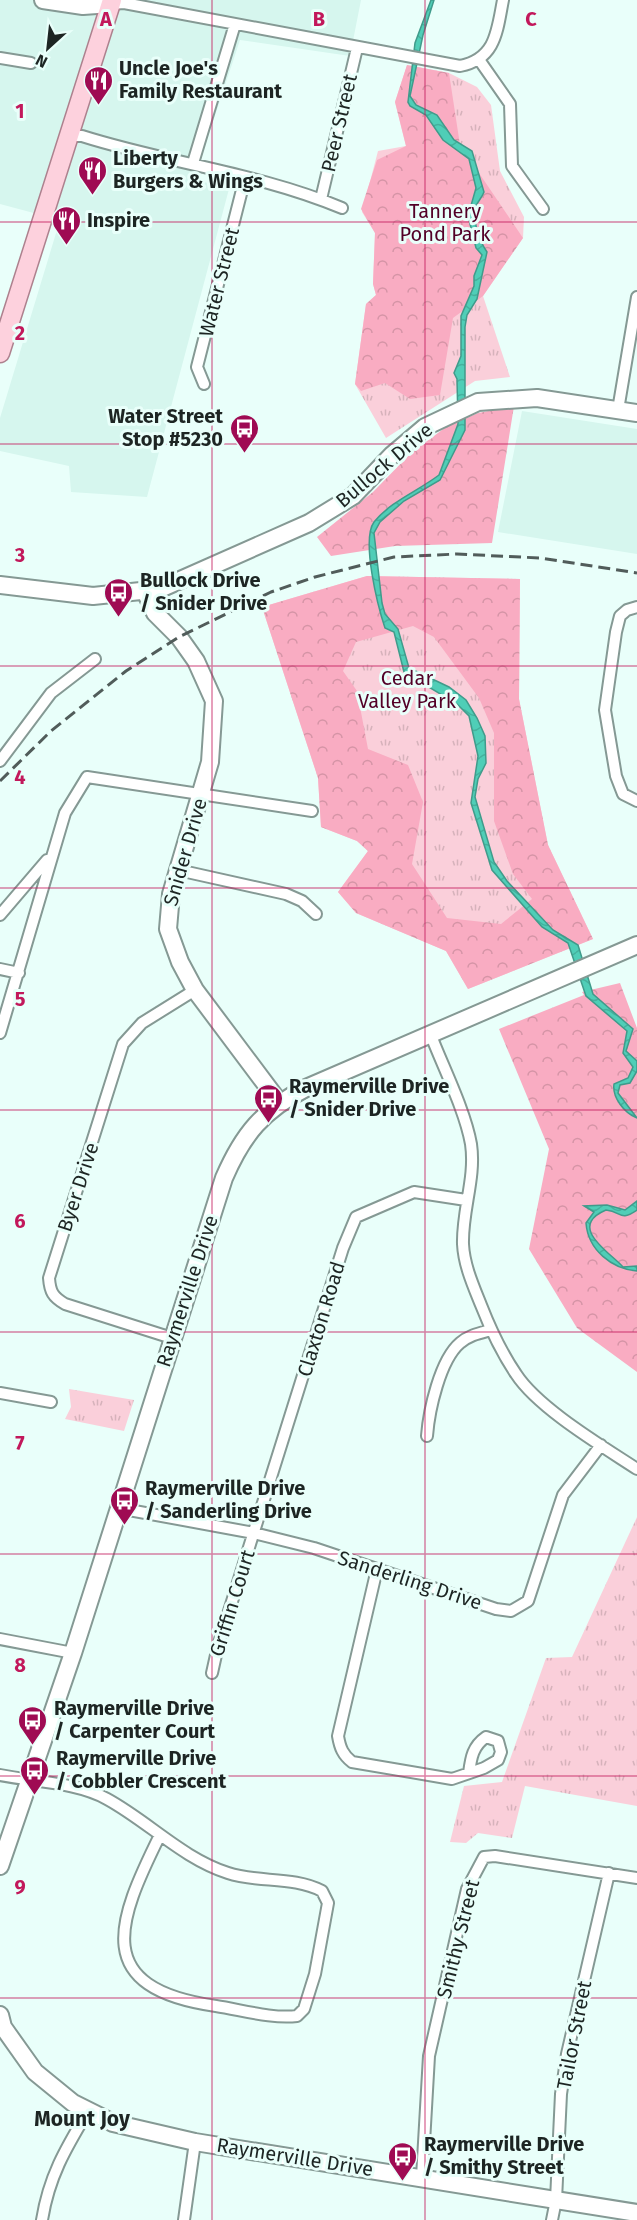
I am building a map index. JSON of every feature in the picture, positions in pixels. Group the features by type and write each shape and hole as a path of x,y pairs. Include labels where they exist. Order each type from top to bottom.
{"main road":[{"path":"0,353 112,2"}],"street":[{"path":"43,0 83,6 112,2 124,3 449,66 480,61"},
{"path":"480,61 496,34 503,0"},
{"path":"193,163 235,24"},
{"name":"Peer Street","path":"321,199 357,48"},
{"path":"0,58 31,63"},
{"path":"480,61 510,104 512,166 543,209"},
{"path":"68,136 82,136 193,163 321,199 342,208"},
{"name":"Water Street","path":"204,384 197,367 245,178"},
{"path":"618,410 637,297"},
{"name":"Bullock Drive","path":"0,585 93,596 160,589 309,524 352,496 410,438 444,416 478,402 537,398 637,412"},
{"name":"Snider Drive","path":"145,591 155,613 179,637 196,661 214,701 213,746 202,793 171,894 168,929 180,962 195,990 279,1102"},
{"path":"637,607 627,610 620,616 605,710 616,776 623,794 637,801"},
{"path":"0,761 51,693 95,659"},
{"path":"0,1033 19,973 50,857 65,813 87,777 312,811"},
{"path":"0,915 50,857"},
{"path":"178,870 286,894 302,901 316,914"},
{"name":"Raymerville Drive","path":"0,1866 31,1781 172,1338 232,1159 254,1125 279,1102 569,972 637,945"},
{"path":"0,969 19,973"},
{"name":"Byer Drive","path":"172,1338 65,1304 56,1299 50,1290 49,1278 123,1044 142,1023 195,990"},
{"path":"430,1033 464,1118 471,1144 472,1168 466,1200 463,1244 466,1267 491,1330 516,1375 527,1388 574,1427 637,1469"},
{"name":"Claxton Road","path":"254,1533 343,1248 356,1217 414,1192 466,1200"},
{"path":"427,1436 429,1412 449,1355 470,1336 491,1330"},
{"path":"0,1394 51,1402"},
{"name":"Sanderling Drive","path":"118,1508 254,1533 314,1548 496,1609 511,1611 528,1601 562,1495 601,1445"},
{"name":"Griffin Court","path":"212,1673 218,1646 254,1533"},
{"path":"376,1569 338,1736 339,1744 345,1756 352,1762 365,1765 453,1779 469,1773"},
{"path":"0,1639 73,1653"},
{"path":"0,1775 79,1789 105,1798 160,1835 195,1859 229,1873 300,1883 322,1891 328,1903 315,1974 304,2009 297,2016 279,2016 183,2000 161,1994 134,1972 123,1941 124,1926 141,1874 160,1835"},
{"name":"Smithy Street","path":"422,2177 429,2056 467,1889 478,1864 484,1857 495,1856 637,1878"},
{"name":"Tailor Street","path":"552,2220 556,2200 561,2094 567,2054 609,1873"},
{"name":"Raymerville Drive","path":"1,2023 35,2072 73,2103 136,2129 195,2142 637,2213"},
{"path":"42,2220 45,2200 60,2157 88,2111"},
{"path":"184,2220 195,2142"}],"shaded area":[{"path":"0,0 361,0 350,56 240,40 194,179 229,189 147,497 71,492 69,466 0,451 0,418 60,220 0,204"},
{"path":"522,411 637,429 637,554 498,532"}],"green space":[{"name":"Tannery Pond Park","path":"407,65 449,73 477,87 491,105 500,171 524,217 523,238 483,296 510,377 475,381 386,438 355,384 366,304 376,295 373,284 375,233 362,212 378,151 406,146 395,102"},
{"name":"Tannery Pond Park","path":"407,65 449,73 460,145 523,238 483,296 453,318 440,395 410,399 385,383 361,391 355,384 366,304 376,295 373,284 375,233 361,209 377,160 406,146 395,102"},
{"path":"514,406 492,543 395,546 331,556 317,537 373,492 411,453 446,427 478,413"},
{"name":"Cedar Valley Park","path":"367,576 520,579 519,699 548,845 593,939 468,989 446,951 356,913 338,892 368,851 357,841 321,827 318,778 262,607"},
{"name":"Cedar Valley Park","path":"367,576 520,579 519,699 548,845 593,939 468,989 446,951 356,913 338,892 368,851 357,841 321,827 318,778 262,607","holes":["413,626 434,637 479,698 494,733 494,821 513,874 532,899 501,924 447,918 412,864 423,802 408,765 368,749 357,691 343,671 356,642"]},
{"path":"620,983 637,1028 637,1372 577,1328 529,1249 549,1149 499,1029 584,995 582,992"},
{"path":"69,1389 134,1400 124,1431 65,1419 71,1407"},
{"path":"637,1517 637,1806 525,1786 512,1838 478,1833 466,1843 450,1842 464,1786 502,1782 546,1658 572,1657"}],"water":[{"path":"431,0 434,0 423,35 410,96 416,105 437,115 454,140 472,151 484,192 476,207 475,220 487,252 477,299 467,315 465,327 465,430 440,480 404,501 380,522 374,533 382,603 385,614 398,629 409,668 449,687 466,700 485,736 486,763 478,779 475,797 494,862 507,881 553,930 578,945 593,994 633,1029 626,1051 637,1061 637,1071 630,1083 620,1085 618,1093 637,1118 620,1104 614,1089 614,1084 628,1078 633,1067 623,1053 627,1031 586,996 568,943 542,927 492,870 471,803 478,756 469,716 457,704 404,672 394,632 385,628 372,574 369,543 370,531 374,522 397,502 439,475 458,424 457,379 454,373 461,356 461,316 474,286 474,276 482,255 476,248 468,216 476,188 469,159 443,140 426,115 410,106 408,102 415,43"},
{"path":"637,1201 637,1210 631,1214 624,1216 606,1210 595,1217 590,1224 595,1240 602,1247 623,1267 637,1266 637,1271 619,1266 610,1262 596,1250 591,1242 586,1223 594,1212 584,1206 607,1205 625,1210"}],"railway":[{"path":"0,781 51,731 126,671 179,637 271,592 315,577 394,557 457,554 540,558 637,573"}],"place":[{"name":"Uncle Joe's Family Restaurant","path":"98,106"},
{"name":"Liberty Burgers & Wings","path":"92,196"},
{"name":"Inspire","path":"66,246"},
{"name":"Water Street Stop #5230","path":"244,454"},
{"name":"Bullock Drive / Snider Drive","path":"119,618"},
{"name":"Raymerville Drive / Snider Drive","path":"268,1124"},
{"name":"Raymerville Drive / Sanderling Drive","path":"124,1526"},
{"name":"Raymerville Drive / Carpenter Court","path":"33,1746"},
{"name":"Raymerville Drive / Cobbler Crescent","path":"35,1796"},
{"name":"Raymerville Drive / Smithy Street","path":"403,2182"}],"district":[{"name":"Mount Joy","path":"82,2119"}]}
